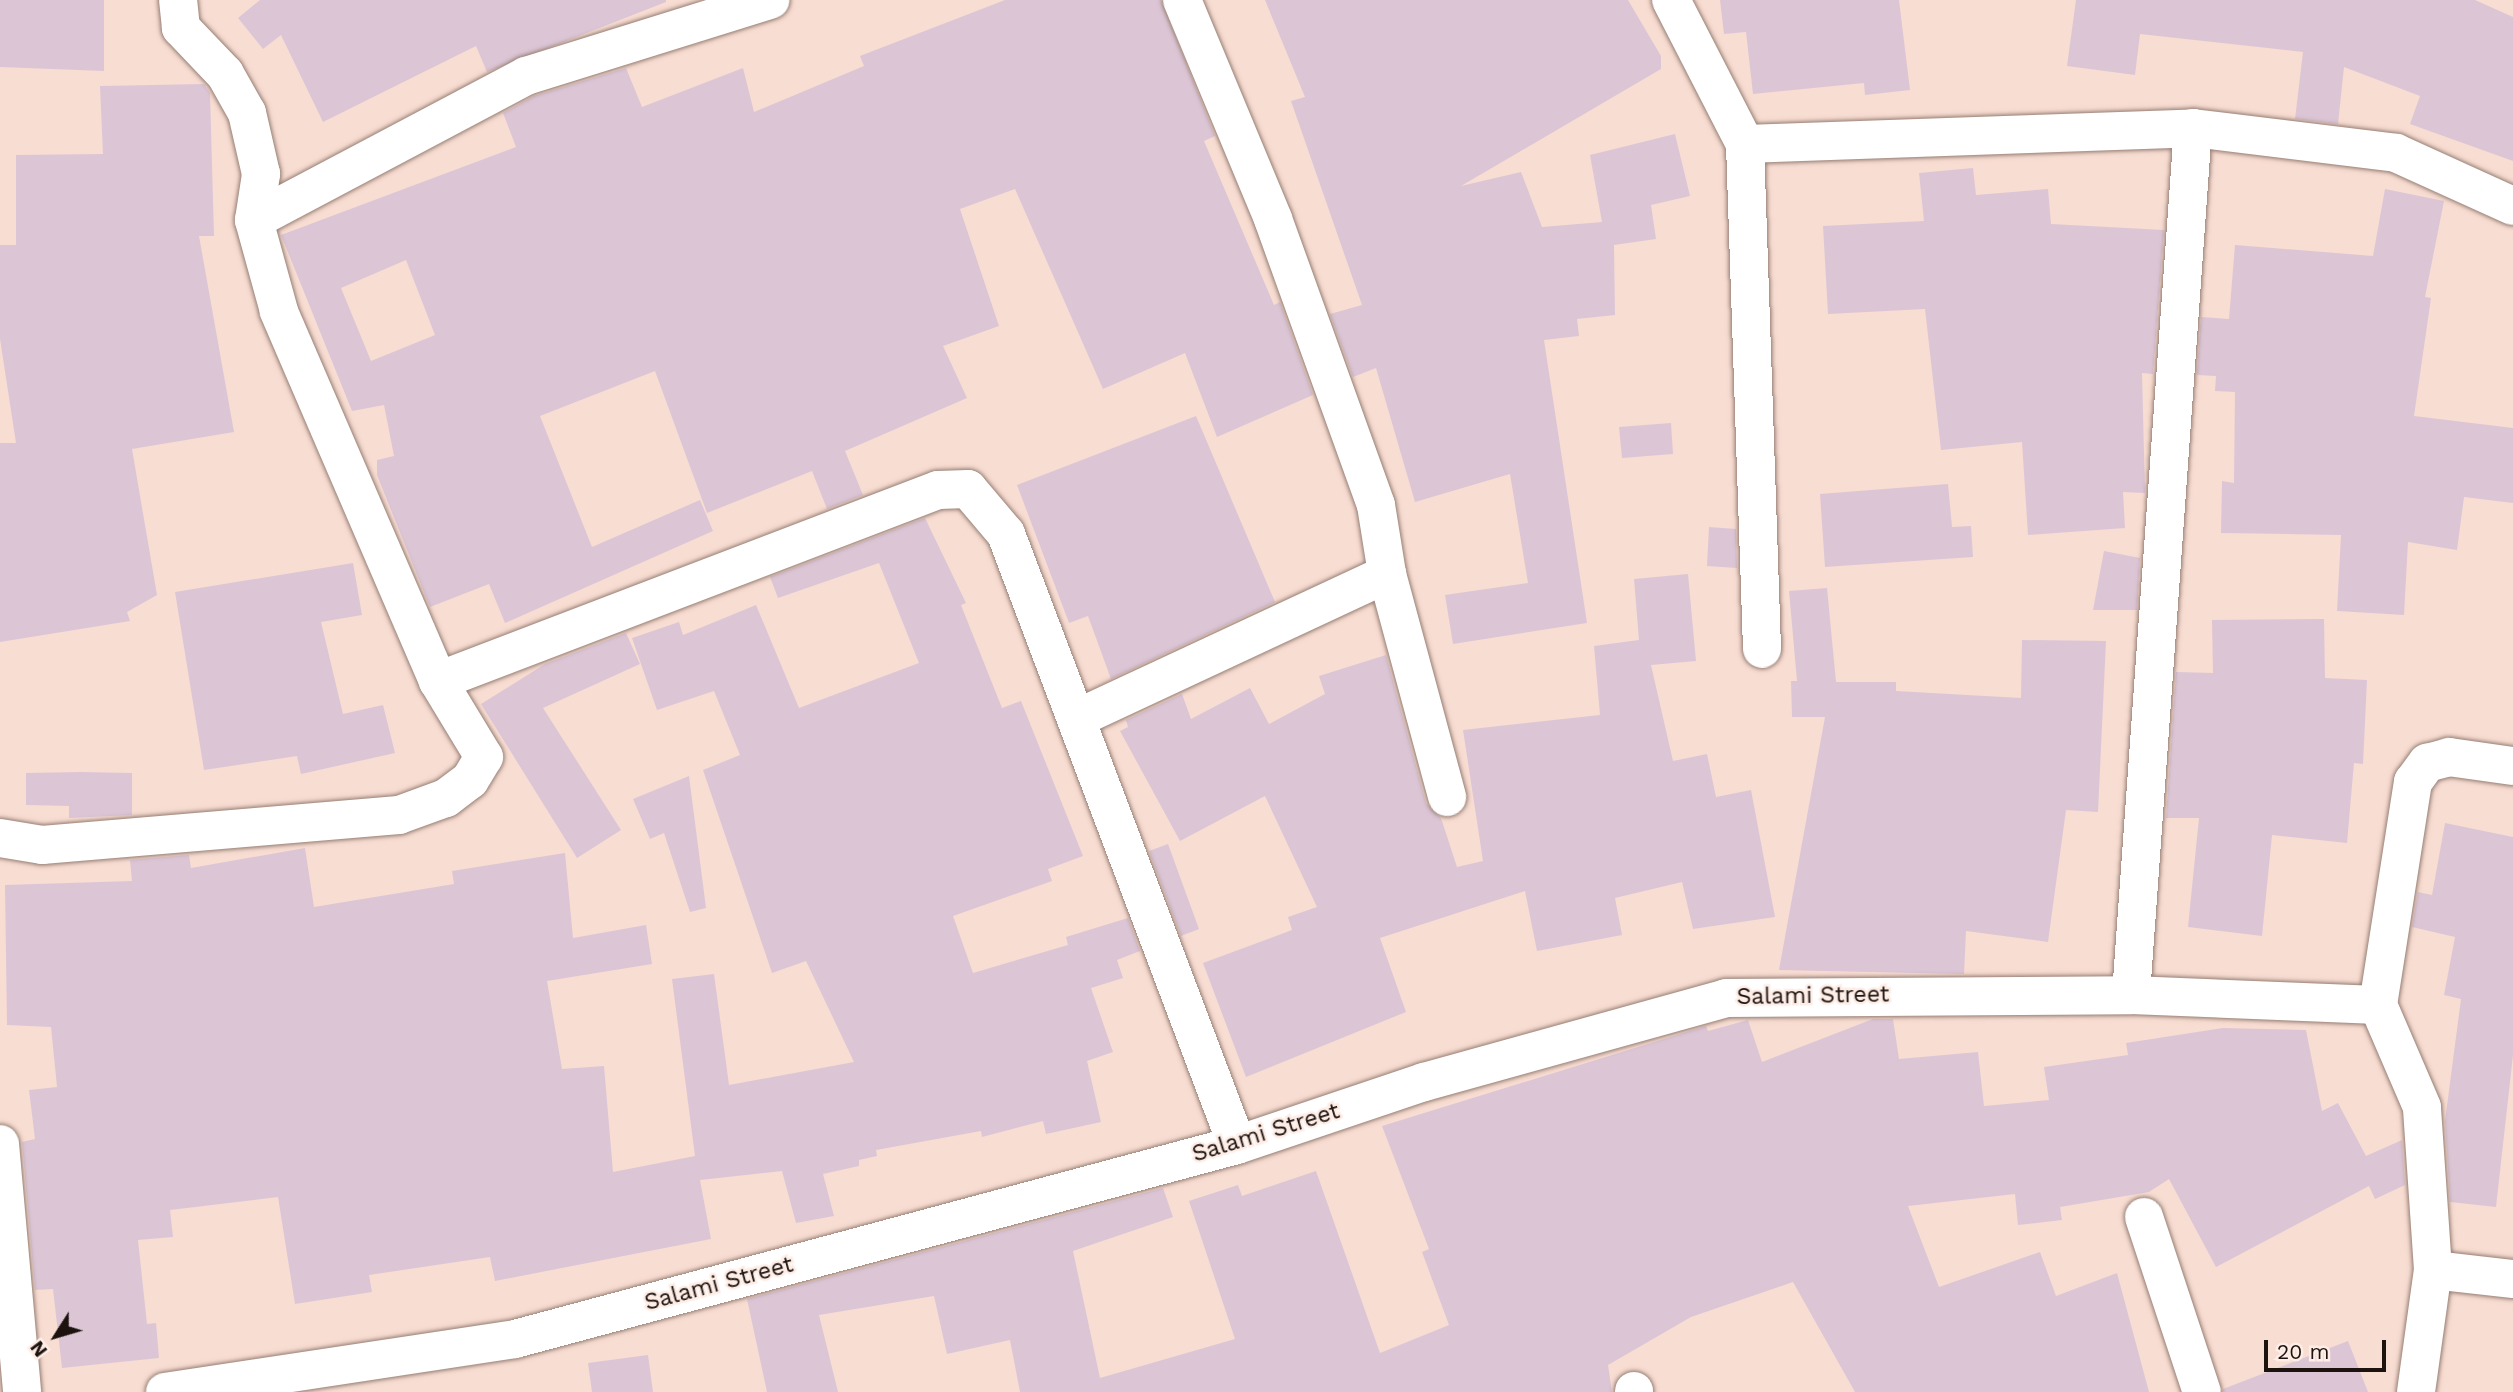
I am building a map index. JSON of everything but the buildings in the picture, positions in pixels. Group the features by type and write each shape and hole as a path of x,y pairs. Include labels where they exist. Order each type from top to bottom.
{"street":[{"path":"0,838 42,845 399,815 446,798 470,780 484,757 438,681 279,311 254,220 261,174 247,113 225,74 181,28 178,0"},
{"path":"254,220 526,76 770,0"},
{"path":"1182,0 1273,219 1376,505 1387,574 1447,797"},
{"path":"1671,0 1745,144 1762,649"},
{"path":"1745,144 2193,128 2396,153 2513,206"},
{"path":"2131,995 2193,128"},
{"path":"438,681 938,490 968,489 1006,534 1078,718 1237,1145"},
{"path":"1078,718 1387,574"},
{"path":"2416,1392 2433,1270 2422,1107 2378,1005 2413,782 2427,763 2449,757 2513,766"},
{"name":"Salami Street","path":"165,1392 515,1339 1237,1145 1424,1082 1726,998 2131,995 2378,1005"},
{"path":"0,1144 22,1392"},
{"path":"2144,1217 2202,1392"},
{"path":"2433,1270 2513,1279"}]}
